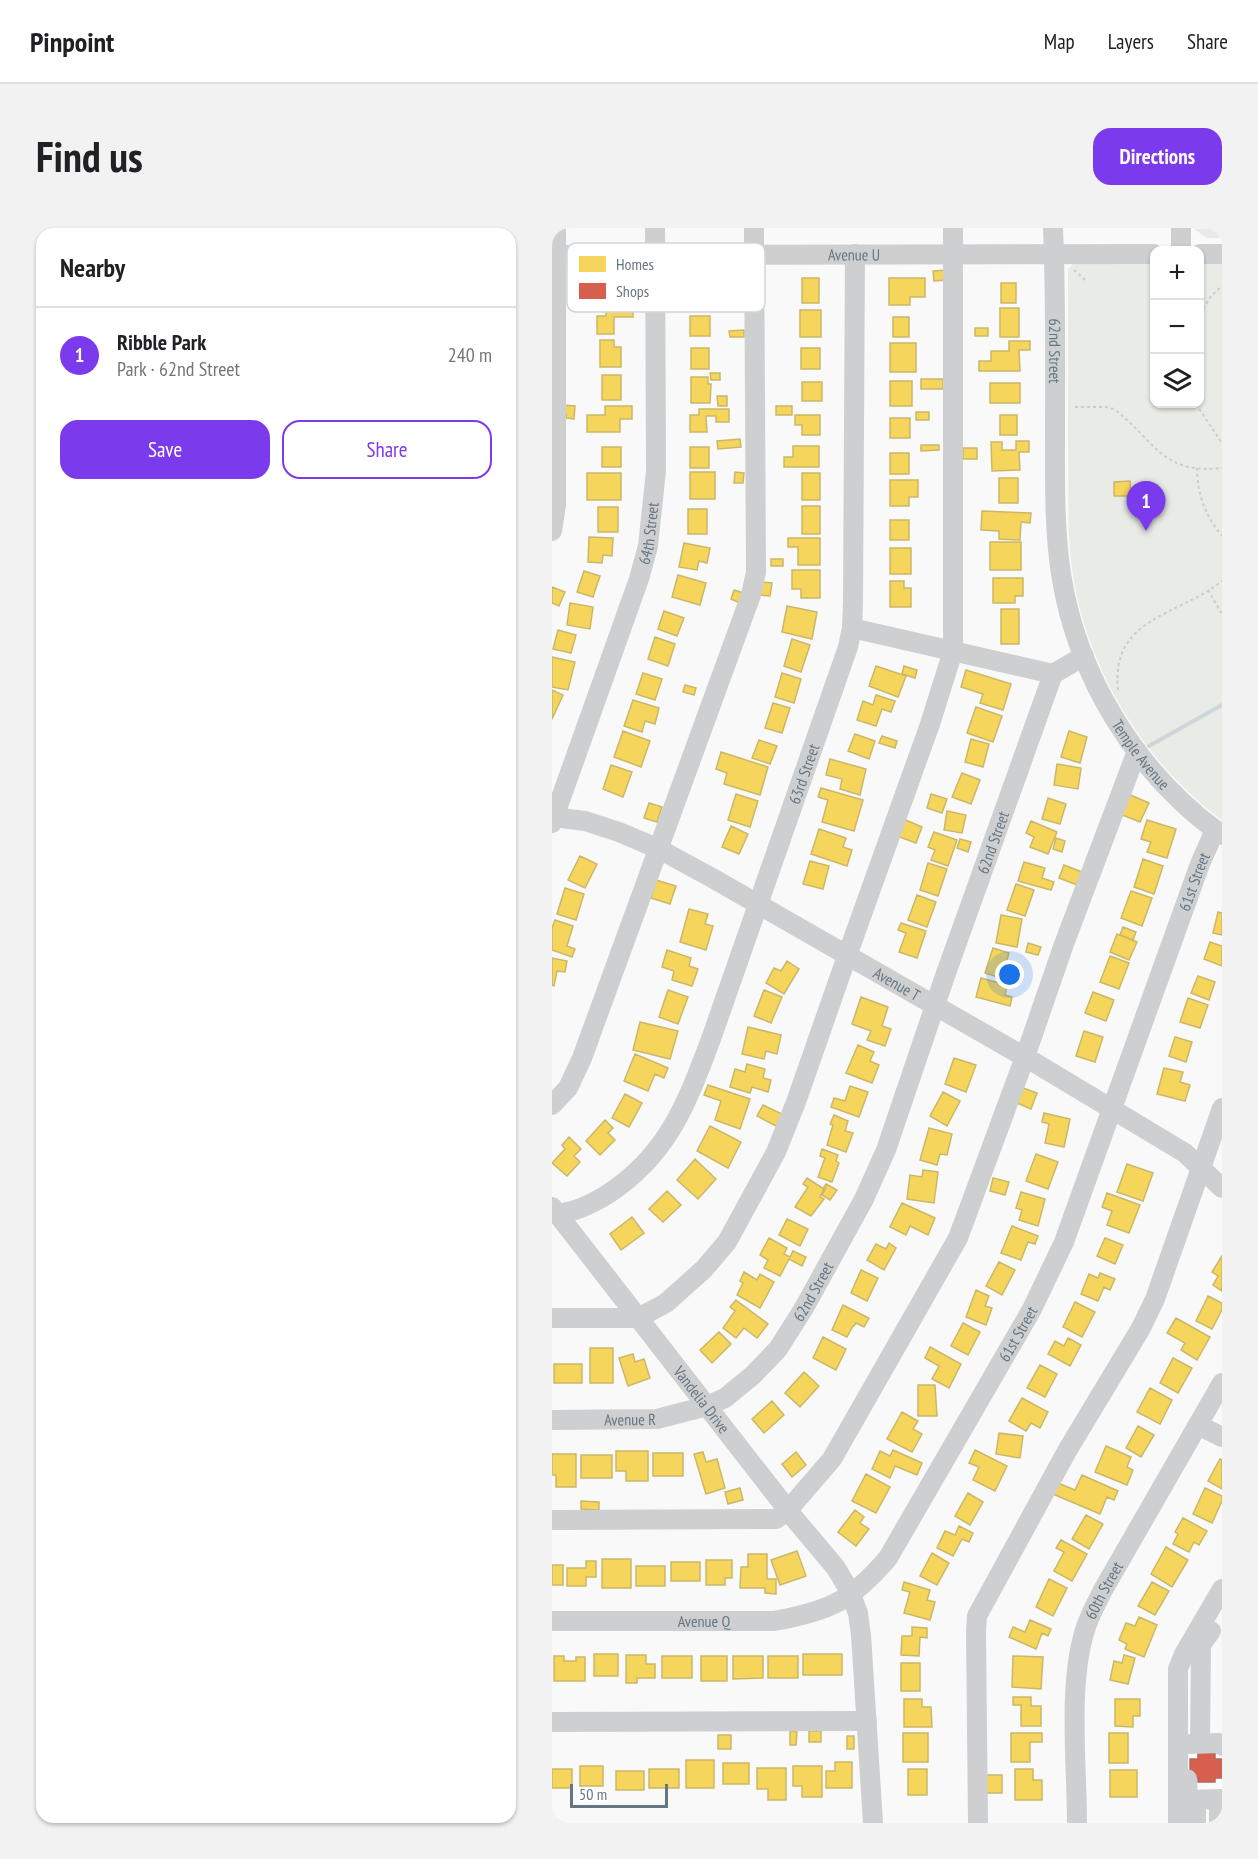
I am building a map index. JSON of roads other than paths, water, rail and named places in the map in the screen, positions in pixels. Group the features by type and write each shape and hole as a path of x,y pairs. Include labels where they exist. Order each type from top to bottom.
{"street":[{"path":"552,531 556,505 554,255 556,228"},
{"path":"753,243 754,228"},
{"path":"552,1318 638,1318 666,1302 704,1269 727,1242 776,1152 796,1102 930,724 953,651 953,228"},
{"name":"62nd Street","path":"1053,228 1057,543 1068,608 1084,656"},
{"path":"1181,228 1181,246"},
{"name":"63rd Street","path":"554,1212 566,1213 589,1206 640,1170 662,1146 689,1096 848,647 852,628 855,254"},
{"name":"Avenue U","path":"765,255 1150,254"},
{"path":"1204,254 1222,254"},
{"name":"64th Street","path":"553,819 639,579 648,546 656,471 655,312"},
{"path":"552,1105 568,1088 582,1058 751,595 756,572 754,312"},
{"path":"852,628 1053,674 1084,656"},
{"name":"Temple Avenue","path":"1084,656 1104,700 1137,751 1170,789 1219,832"},
{"name":"62nd Street","path":"707,1406 725,1398 753,1375 777,1348 804,1308 869,1189 886,1150 934,1006 1053,674"},
{"path":"552,1520 776,1519 788,1510 832,1459 958,1238 1064,944 1137,751"},
{"name":"Avenue T","path":"553,819 585,822 619,832 659,849 1112,1109 1185,1153 1222,1188"},
{"name":"61st Street","path":"851,1594 866,1583 888,1558 1032,1309 1065,1242 1200,864 1219,832"},
{"path":"978,1823 977,1616 1067,1451 1141,1328 1155,1299 1222,1108"},
{"name":"Vandelia Drive","path":"554,1212 836,1568 851,1594"},
{"name":"60th Street","path":"1077,1823 1078,1659 1087,1624 1102,1590 1222,1383"},
{"name":"Avenue R","path":"552,1420 641,1421 707,1406"},
{"path":"1198,1425 1222,1437"},
{"path":"1196,1823 1187,1800 1178,1669 1184,1654 1222,1589"},
{"path":"851,1594 858,1613 861,1635 873,1823"},
{"name":"Avenue Q","path":"552,1621 774,1621 808,1615 840,1602 851,1594"},
{"path":"1200,1743 1201,1645 1222,1613"},
{"path":"552,1722 867,1721"},
{"path":"1183,1763 1187,1744 1219,1743 1222,1746"},
{"path":"1187,1800 1221,1799 1219,1823"},
{"path":"1178,1823 1187,1800"}],"waterway":[{"path":"1149,746 1222,705"}],"place":[{"name":"Ribble Park","path":"1146,531"}]}
